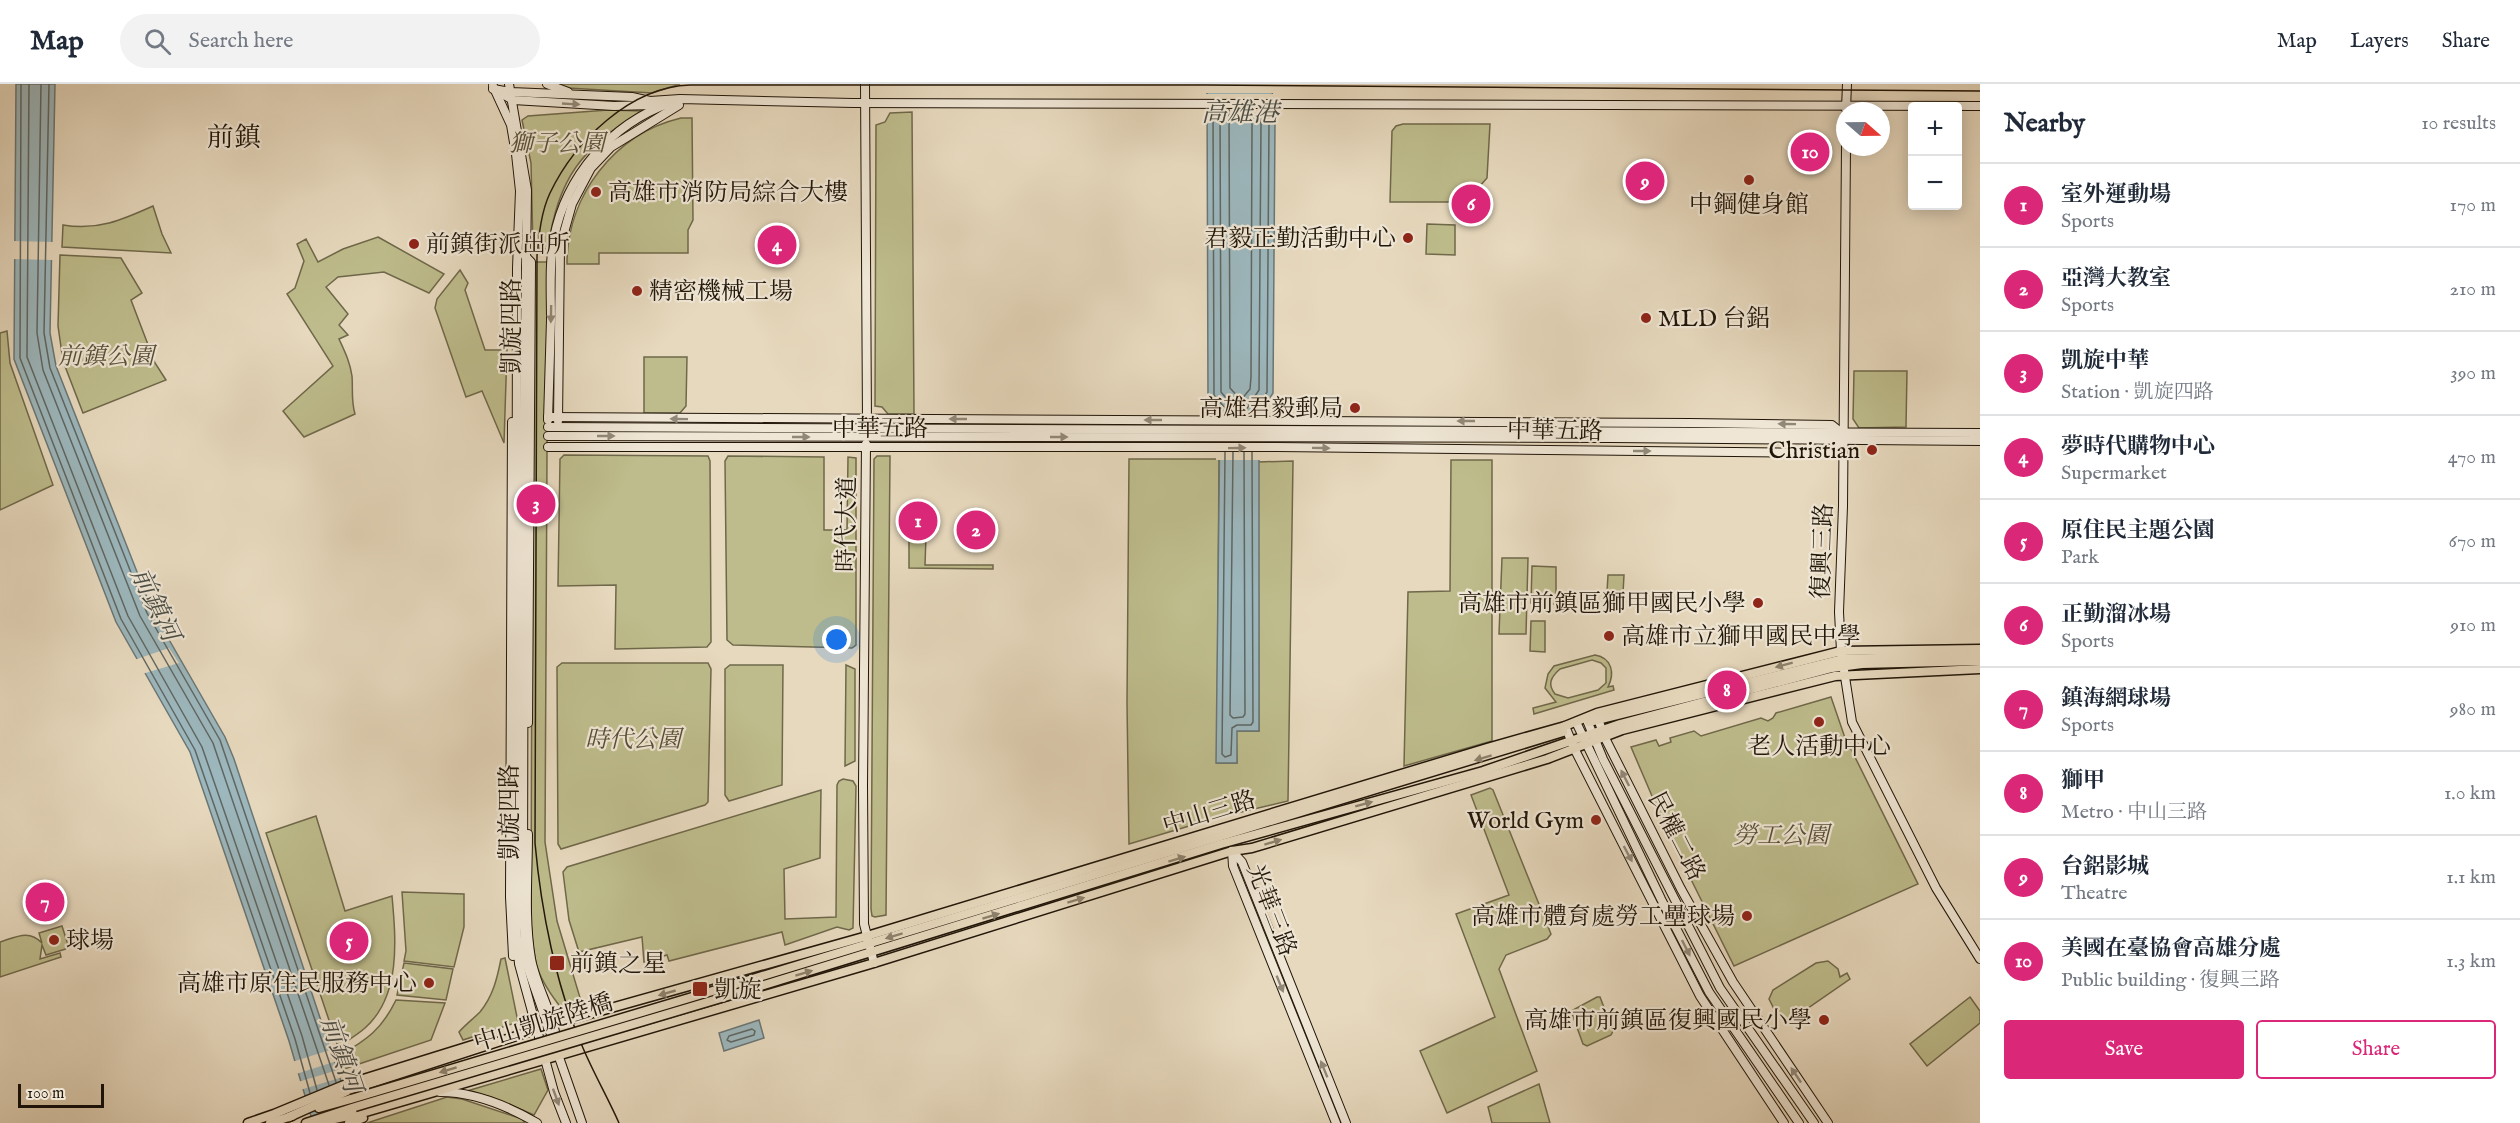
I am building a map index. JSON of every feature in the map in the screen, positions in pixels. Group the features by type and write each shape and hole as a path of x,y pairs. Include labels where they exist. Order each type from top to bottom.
{"main road":[{"path":"1843,663 1980,649"},
{"path":"1843,663 1980,655"},
{"path":"1843,663 1980,661"},
{"name":"中山三路","path":"747,986 868,945 1487,748 1566,729 1598,716 1843,663"},
{"name":"中山三路","path":"544,1059 874,963 1232,851 1252,848 1573,746 1603,733 1646,723 1843,663"},
{"path":"1843,663 1980,669"},
{"name":"中山三路","path":"351,1106 528,1028 551,1025 868,945 1573,746"},
{"name":"中山凱旋陸橋","path":"351,1106 747,986"},
{"path":"270,1123 289,1117 308,1106 351,1106 432,1092 544,1059"},
{"path":"248,1123 308,1106 351,1106 446,1092 539,1065 544,1059"},
{"path":"311,1122 351,1106"}],"street":[{"path":"547,84 581,96"},
{"name":"時代大道","path":"865,84 867,428 863,786 864,924 874,963"},
{"path":"1846,102 1847,84"},
{"path":"493,86 511,92 614,106 664,105"},
{"path":"493,86 511,125 516,154 520,191 521,257"},
{"path":"511,92 680,102 1500,106 1683,104 1836,109"},
{"path":"511,92 528,190 521,257"},
{"name":"凱旋四路","path":"552,436 548,427 548,417 553,247 566,200 581,172 604,144 616,134 664,105 680,102"},
{"name":"凱旋四路","path":"551,447 552,436 558,427 560,247 572,204 591,168 611,147 680,102"},
{"path":"1890,108 1980,106"},
{"name":"復興三路","path":"1846,156 1839,612 1843,663 1852,722 1936,888 1980,959"},
{"name":"凱旋四路","path":"566,1123 544,1059 536,1026 529,1016 514,964 510,905 513,264 521,257 531,261 528,923 531,960 582,1123"},
{"name":"中華五路","path":"548,417 1027,433 1843,437 1980,441"},
{"path":"1026,419 1027,433"},
{"name":"中華五路","path":"552,436 867,428 1026,419 1832,425 1843,437 1980,433"},
{"name":"中華五路","path":"548,427 867,428"},
{"name":"中華五路","path":"551,447 1262,448 1831,453 1843,437"},
{"name":"民權二路","path":"1598,716 1603,733 1681,889 1733,982 1828,1123"},
{"name":"民權二路","path":"1587,721 1588,740 1709,992 1799,1123"},
{"name":"民權二路","path":"1577,724 1588,740 1720,988 1814,1123"},
{"path":"1566,729 1700,996 1784,1123"},
{"name":"光華三路","path":"1232,851 1233,866 1336,1123"},
{"name":"光華三路","path":"1232,851 1242,862 1346,1123"},
{"path":"432,1092 446,1092 492,1102 537,1123"}],"green space":[{"path":"554,84 680,84 652,93 568,88"},
{"name":"獅子公園","path":"608,110 642,111 603,138 576,167 558,203 548,249 533,248 531,163 522,120 528,116"},
{"path":"912,112 914,414 888,414 882,407 875,406 876,125 885,122 890,113"},
{"path":"681,118 692,118 693,220 688,230 688,253 599,253 599,264 567,264 569,239 575,215 585,192 599,172 615,153 635,138 657,126"},
{"path":"1403,124 1490,124 1487,178 1479,187 1470,188 1467,194 1477,197 1480,205 1476,211 1466,213 1461,202 1390,202 1392,131 1396,126"},
{"path":"153,206 171,253 62,247 63,225 87,227 109,223"},
{"path":"1427,224 1455,225 1455,255 1426,254"},
{"path":"378,237 444,274 429,293 384,272 338,277 326,287 348,314 339,325 348,335 339,339 351,371 355,414 304,437 283,411 333,366 287,294 295,288 304,261 297,244 306,239 318,262 343,249"},
{"name":"前鎮公園","path":"60,255 121,258 142,293 131,300 155,363 166,380 83,413 63,361 58,326"},
{"path":"533,262 548,262 545,842 557,921 581,1001 562,1009 538,969 533,949 531,923"},
{"path":"460,270 468,283 465,290 485,350 507,350 504,443 482,391 466,397 435,308 437,299"},
{"path":"7,331 10,363 53,485 0,510 0,333"},
{"path":"644,357 687,357 686,406 680,413 644,413"},
{"path":"1854,371 1907,371 1906,427 1859,428 1853,419"},
{"path":"564,455 708,456 710,461 711,642 707,647 615,649 616,585 558,586 560,459"},
{"path":"728,456 824,457 824,530 847,530 848,457 856,458 856,645 852,648 733,645 727,640 725,461"},
{"path":"877,456 890,456 886,915 875,917 872,916 871,909 874,459"},
{"path":"1129,459 1219,459 1217,763 1237,763 1236,731 1259,731 1258,462 1293,461 1288,801 1216,818 1129,844 1127,703"},
{"path":"1451,460 1492,460 1492,741 1404,766 1408,592 1450,591"},
{"path":"917,503 918,509 927,508 925,565 993,565 993,569 909,568 909,504 913,507"},
{"path":"1502,558 1528,558 1526,634 1499,634"},
{"path":"1532,566 1556,567 1556,604 1531,603"},
{"path":"1608,575 1624,575 1623,593 1607,592"},
{"path":"1531,621 1545,621 1545,652 1530,651"},
{"path":"1595,655 1601,657 1610,667 1611,677 1608,687 1613,686 1614,690 1534,714 1533,708 1556,702 1545,688 1548,674 1554,666","holes":["1592,660 1601,663 1606,668 1606,683 1598,690 1568,698 1555,694 1551,681 1560,669"]},
{"name":"時代公園","path":"562,663 708,663 711,669 708,802 705,805 561,849 558,844 557,667"},
{"path":"730,665 783,665 782,785 729,801 725,795 725,669"},
{"path":"846,665 855,669 855,761 845,766"},
{"name":"勞工公園","path":"1831,697 1844,735 1918,884 1734,966 1667,831 1631,747 1656,740 1659,746 1671,742 1670,738 1694,731 1701,736 1761,718 1768,721 1776,713"},
{"path":"843,779 853,781 856,786 853,928 849,930 837,927 785,945 782,932 669,961 667,955 644,962 642,937 579,952 569,920 563,872 567,867 821,790 820,858 784,869 785,919 836,917 837,785"},
{"path":"1490,788 1493,790 1551,934 1547,939 1506,955 1499,969 1537,1071 1447,1113 1420,1051 1495,1017 1456,914 1509,895 1471,795"},
{"path":"316,816 345,911 392,896 395,931 394,966 385,1000 377,1015 365,1028 338,1047 266,833"},
{"path":"55,884 64,911 35,920 26,894"},
{"path":"402,892 464,894 464,927 454,967 404,961 406,951"},
{"path":"62,926 69,948 46,955 42,945 40,959 60,953 61,957 0,977 0,942 27,935 42,943 39,933"},
{"path":"505,958 518,1022 463,1040 459,1032 480,1012 488,1000 501,959"},
{"path":"1828,961 1838,969 1840,977 1847,973 1850,979 1785,1024 1782,1017 1777,1015 1769,999 1773,990 1816,963"},
{"path":"404,963 453,969 446,1000 397,995"},
{"path":"1600,997 1613,1031 1611,1035 1587,1046 1583,1044 1571,1011"},
{"path":"1970,997 1980,1011 1980,1023 1927,1066 1910,1044"},
{"path":"396,1000 445,1003 431,1040 344,1069 340,1055 373,1033 385,1019"},
{"path":"541,1069 548,1090 534,1115 491,1097 467,1091"},
{"path":"1539,1084 1550,1123 1492,1123 1488,1107"},
{"path":"447,1097 462,1099 522,1119 525,1123 367,1123"}],"water":[{"name":"前鎮河","path":"16,84 55,84 50,333 56,366 152,610 225,737 234,759 355,1123 313,1123 289,1041 190,752 116,622 14,359"},
{"name":"高雄港","path":"1207,84 1272,84 1275,121 1273,393 1259,415 1259,731 1237,731 1237,763 1216,763 1220,411 1208,398"},
{"path":"759,1020 764,1038 724,1051 719,1033"}],"pier":[{"path":"1205,84 1275,84 1275,93 1205,93"},
{"path":"1205,94 1275,94 1276,115 1205,114"},
{"path":"12,241 54,242 53,260 12,259"},
{"path":"1265,411 1262,416 1261,460 1216,460 1216,412"},
{"path":"169,648 179,663 142,674 134,660"},
{"path":"333,1049 337,1061 296,1074 292,1062"},
{"path":"341,1069 343,1077 300,1090 298,1082"}],"tram line":[{"path":"619,1123 583,1048 565,1000 551,948 541,895 535,843 537,256 542,216 550,193 574,154 607,120 646,95 668,88 690,85 1205,85 1980,91"}],"place":[{"name":"美國在臺協會高雄分處","path":"1810,152"},
{"name":"中鋼健身館","path":"1749,180"},
{"name":"台鋁影城","path":"1645,181"},
{"name":"高雄市消防局綜合大樓","path":"596,192"},
{"name":"正勤溜冰場","path":"1471,204"},
{"name":"君毅正勤活動中心","path":"1408,238"},
{"name":"前鎮街派出所","path":"414,244"},
{"name":"夢時代購物中心","path":"777,245"},
{"name":"精密機械工場","path":"637,291"},
{"name":"MLD 台鋁","path":"1646,318"},
{"name":"高雄君毅郵局","path":"1355,408"},
{"name":"Christian","path":"1872,450"},
{"name":"凱旋中華","path":"536,504"},
{"name":"室外運動場","path":"918,521"},
{"name":"亞灣大教室","path":"976,530"},
{"name":"高雄市前鎮區獅甲國民小學","path":"1758,603"},
{"name":"高雄市立獅甲國民中學","path":"1609,636"},
{"name":"獅甲","path":"1727,690"},
{"name":"老人活動中心","path":"1819,722"},
{"name":"World Gym","path":"1596,820"},
{"name":"鎮海網球場","path":"45,902"},
{"name":"高雄市體育處勞工壘球場","path":"1747,916"},
{"name":"球場","path":"54,940"},
{"name":"原住民主題公園","path":"349,941"},
{"name":"前鎮之星","path":"557,963"},
{"name":"高雄市原住民服務中心","path":"429,983"},
{"name":"凱旋","path":"700,989"},
{"name":"高雄市前鎮區復興國民小學","path":"1824,1020"}],"district":[{"name":"前鎮","path":"234,137"}]}
